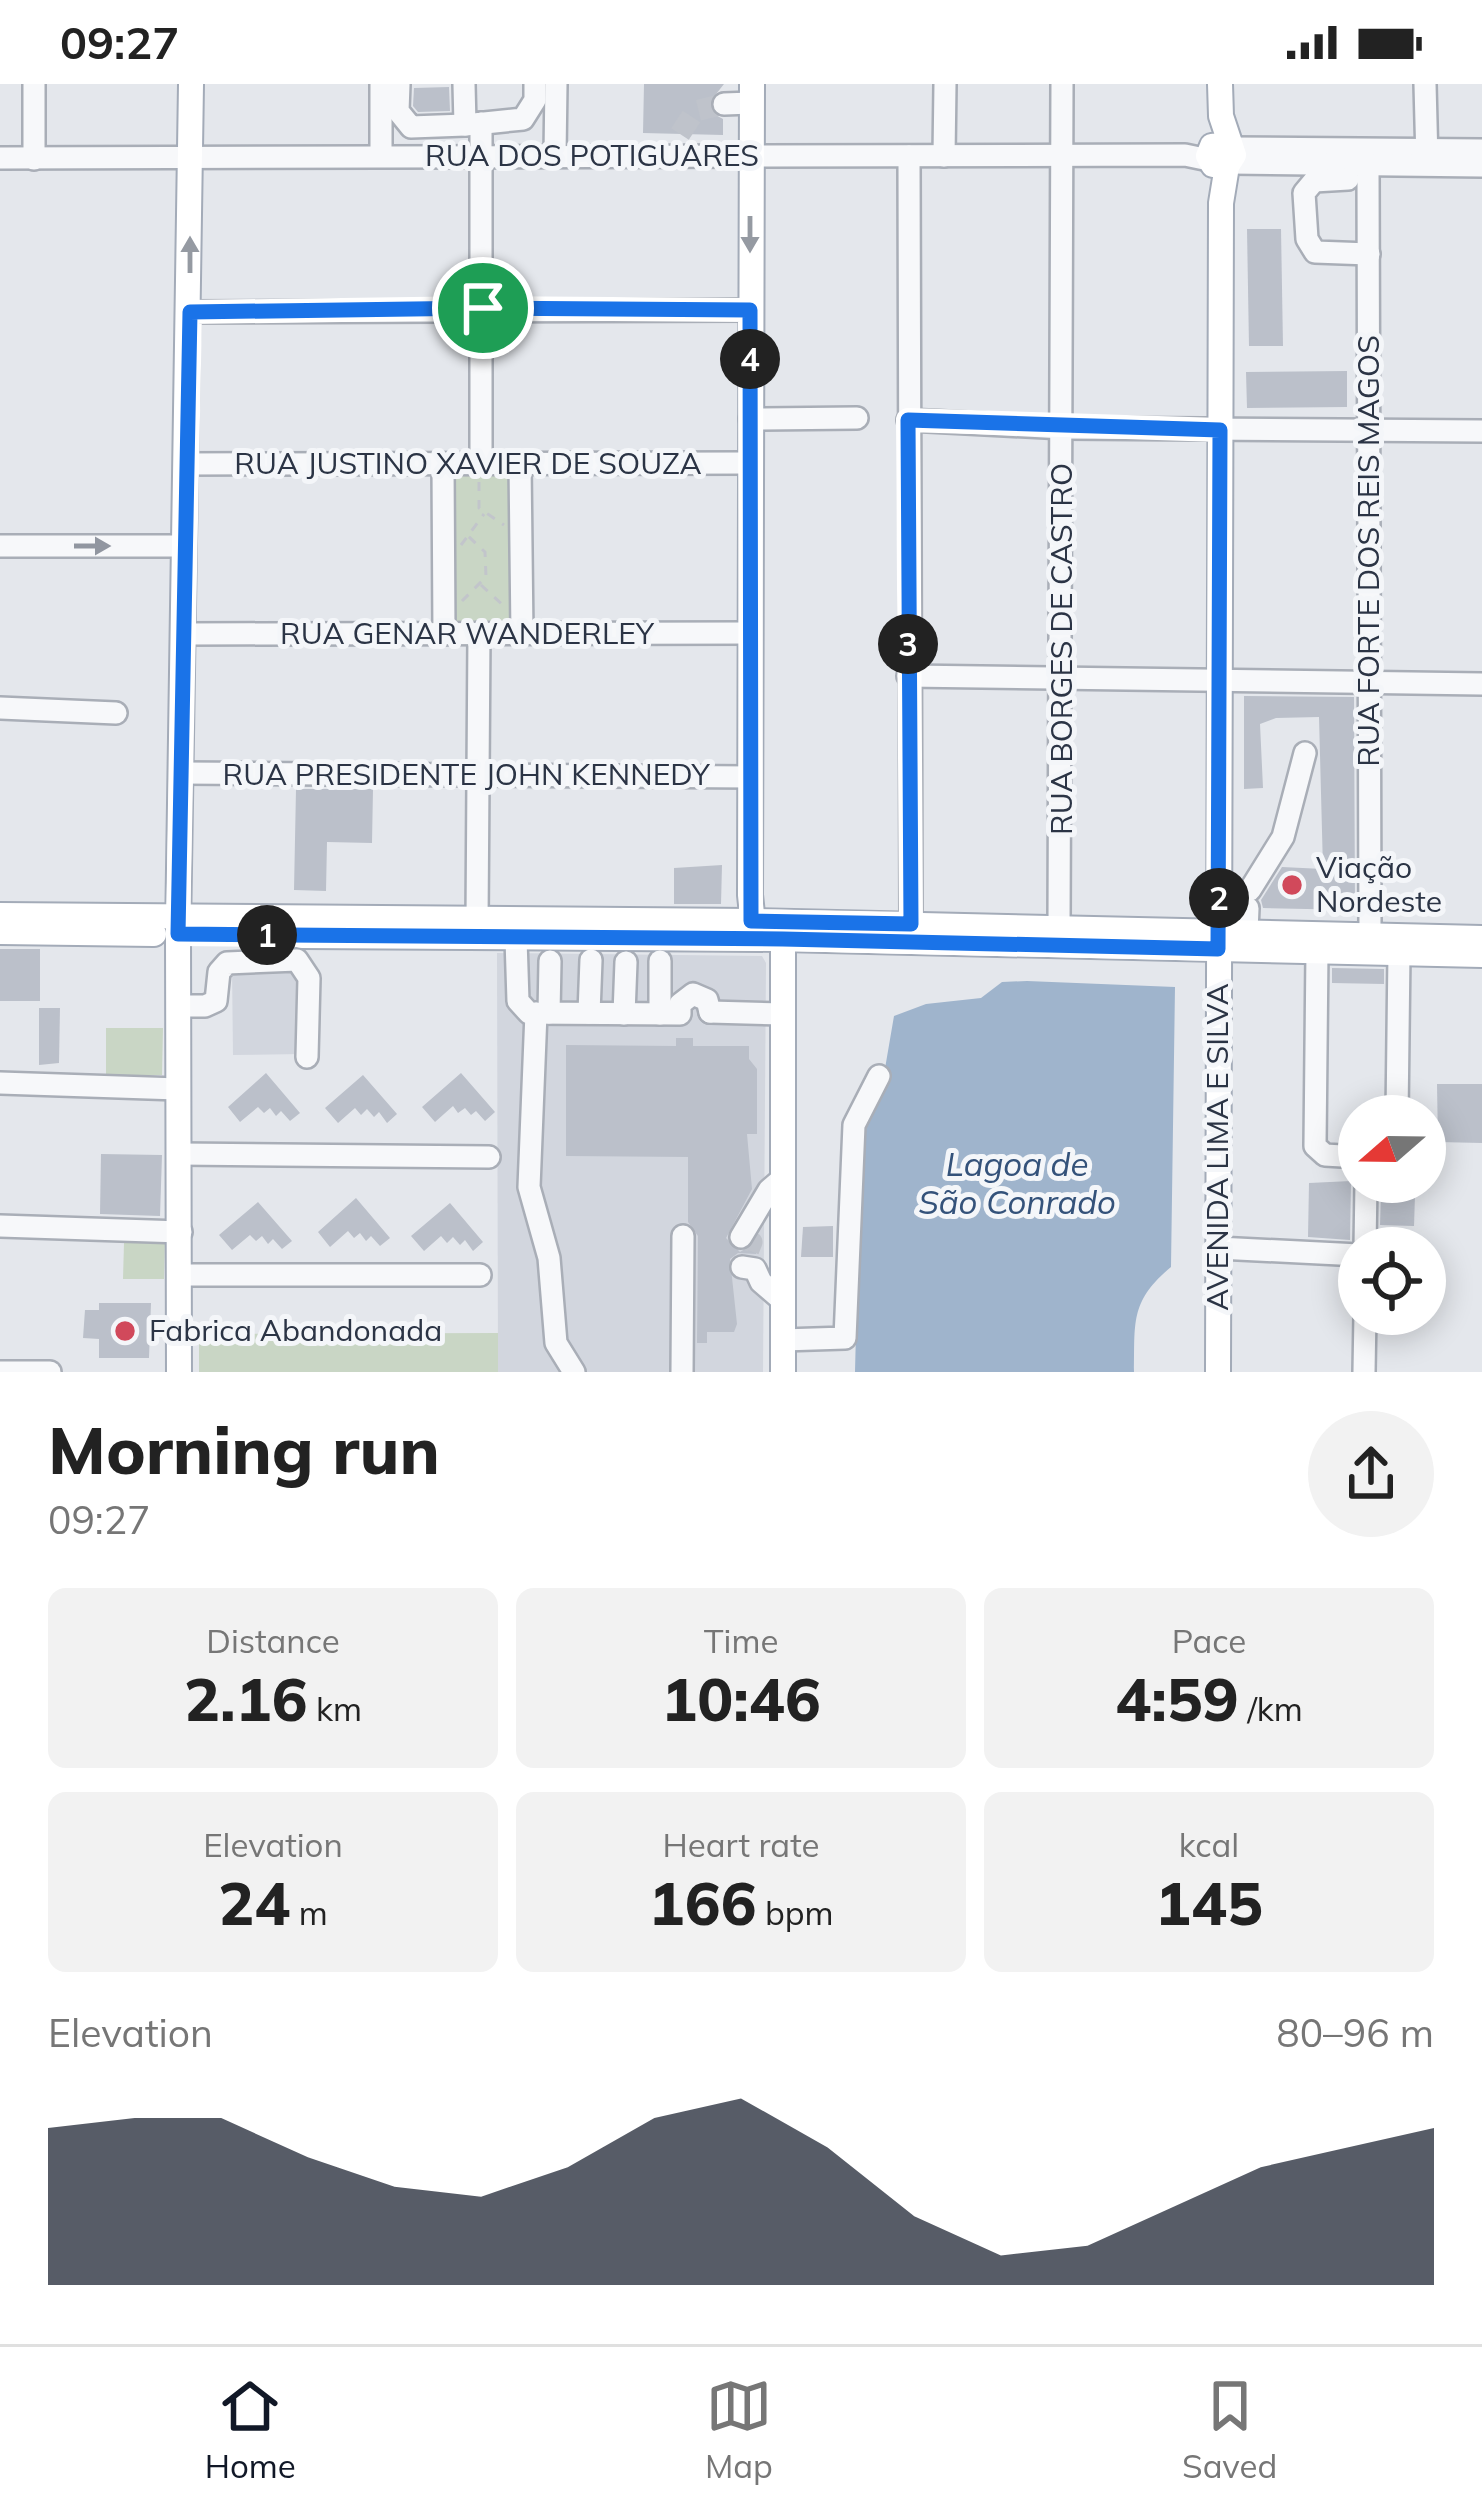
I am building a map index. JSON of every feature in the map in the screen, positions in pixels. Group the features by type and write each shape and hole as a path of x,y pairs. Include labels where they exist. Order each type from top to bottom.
{"main road":[{"path":"179,1372 178,1006 191,84"},
{"name":"AVENIDA LIMA E SILVA","path":"1218,1372 1220,84"},
{"path":"751,93 751,777 783,1014 783,1372"},
{"path":"0,932 476,922 1218,940 1248,910 1370,934 1482,938"},
{"path":"0,915 516,939 911,924 1059,927 1317,951 1482,955"}],"street":[{"path":"34,84 34,159"},
{"path":"381,84 381,154"},
{"path":"399,84 398,111 411,127 524,119 535,100 535,84"},
{"path":"464,84 482,154 480,469"},
{"path":"555,155 556,84"},
{"path":"944,156 945,84"},
{"name":"RUA BORGES DE CASTRO","path":"1059,927 1062,84"},
{"path":"1425,84 1427,158"},
{"path":"724,104 751,93"},
{"path":"673,157 680,134"},
{"name":"RUA DOS POTIGUARES","path":"1217,155 1368,167 1482,150"},
{"name":"RUA DOS POTIGUARES","path":"0,158 1217,155 1427,158 1482,166"},
{"path":"909,156 911,924"},
{"name":"RUA FORTE DOS REIS MAGOS","path":"1368,167 1370,934"},
{"path":"1348,179 1314,181 1308,187 1304,193 1307,239 1315,252 1369,254"},
{"path":"190,312 750,310"},
{"path":"750,419 857,418"},
{"path":"908,420 1064,428 1482,431"},
{"name":"RUA JUSTINO XAVIER DE SOUZA","path":"185,464 443,464 480,469 520,464 750,463"},
{"path":"443,464 446,624"},
{"path":"520,464 522,634"},
{"path":"0,546 185,545"},
{"name":"RUA GENAR WANDERLEY","path":"184,634 446,624 479,633 751,633"},
{"path":"476,922 479,633"},
{"path":"908,676 1061,682 1217,679 1482,684"},
{"path":"0,708 116,713"},
{"path":"1248,910 1291,817 1305,753"},
{"name":"RUA PRESIDENTE JOHN KENNEDY","path":"181,773 751,777"},
{"path":"516,939 522,1010 670,1014 698,1025 710,1012 783,1014"},
{"path":"1317,951 1317,1151 1338,1154"},
{"path":"1397,1095 1399,953"},
{"path":"178,1006 205,1006 216,1000 219,972 227,963 297,960 309,978 307,1057"},
{"path":"589,1013 591,960"},
{"path":"550,961 527,1166 549,1258 556,1343 566,1368"},
{"path":"660,961 670,1014"},
{"path":"624,1014 626,962"},
{"path":"783,1340 844,1337 854,1125 879,1076"},
{"path":"0,1083 178,1089"},
{"path":"179,1154 489,1157"},
{"path":"741,1237 764,1197 783,1178"},
{"path":"0,1226 181,1232"},
{"path":"682,1372 683,1236"},
{"path":"1218,1248 1338,1250"},
{"path":"742,1267 755,1269 761,1282 783,1301"},
{"path":"180,1274 480,1275"},
{"path":"1364,1372 1365,1335"},
{"path":"0,1372 50,1372"}],"path":[{"path":"480,469 479,508 511,530"},
{"path":"458,549 485,513"},
{"path":"446,624 486,577 485,552 468,536"},
{"path":"479,584 511,612"}],"shaded area":[{"path":"497,953 762,956 766,963 763,1372 498,1372"},
{"path":"232,969 304,971 303,1054 233,1055"}],"green space":[{"path":"511,473 511,630 449,630 448,475"},
{"path":"106,1028 163,1028 162,1075 106,1075"},
{"path":"165,1242 164,1279 123,1279 124,1243"},
{"path":"498,1333 498,1372 199,1372 199,1334"}],"water":[{"name":"Lagoa de São Conrado","path":"1002,982 1175,987 1171,1267 1142,1302 1135,1326 1134,1372 855,1372 861,1131 882,1086 894,1016 926,1004 981,998"}],"building":[{"path":"644,84 724,84 709,103 712,113 723,119 723,135 643,133"},
{"path":"449,87 450,111 418,112 413,106 414,88"},
{"path":"1247,229 1281,229 1283,346 1249,346"},
{"path":"1347,371 1347,407 1247,408 1246,372"},
{"path":"1244,696 1354,697 1355,910 1263,908 1261,900 1282,867 1323,869 1319,717 1276,718 1260,724 1263,788 1244,789"},
{"path":"296,789 373,789 372,843 327,842 326,891 294,890"},
{"path":"722,865 721,904 674,904 674,868"},
{"path":"0,949 40,949 40,1001 0,1001"},
{"path":"1332,968 1384,969 1384,984 1332,983"},
{"path":"39,1008 60,1008 59,1063 39,1065"},
{"path":"676,1038 693,1038 693,1046 749,1046 749,1059 757,1069 757,1134 747,1134 752,1189 726,1238 740,1252 756,1242 756,1254 738,1253 730,1259 737,1324 734,1332 707,1332 707,1343 697,1343 698,1236 688,1222 688,1157 566,1156 566,1045 676,1046"},
{"path":"266,1073 300,1113 290,1121 281,1111 276,1116 270,1108 264,1113 258,1107 240,1122 228,1107"},
{"path":"461,1073 495,1112 485,1121 476,1111 471,1115 465,1108 458,1113 453,1106 435,1122 422,1107"},
{"path":"363,1075 397,1114 387,1123 379,1112 374,1117 367,1109 361,1115 355,1108 338,1123 325,1108"},
{"path":"1437,1084 1482,1084 1482,1143 1446,1142 1446,1095 1437,1095"},
{"path":"101,1154 162,1155 160,1216 100,1214"},
{"path":"1338,1182 1338,1203 1351,1203 1350,1227 1338,1227 1338,1239 1308,1237 1309,1183"},
{"path":"356,1198 390,1238 380,1246 371,1236 366,1241 360,1233 354,1238 348,1231 330,1247 318,1232"},
{"path":"258,1202 292,1241 282,1249 273,1239 268,1244 262,1236 256,1241 250,1235 232,1250 219,1235"},
{"path":"450,1203 483,1242 473,1251 465,1240 460,1245 453,1237 447,1243 441,1236 424,1251 411,1236"},
{"path":"1381,1203 1415,1203 1414,1226 1380,1225"},
{"path":"833,1226 833,1257 801,1257 803,1227"},
{"name":"Fabrica Abandonada","path":"99,1303 151,1303 149,1358 99,1358 99,1339 83,1338 85,1310 99,1310"}],"tunnel":[{"path":"680,134 695,111 724,104"},
{"path":"741,1237 752,1242 742,1267"}],"place":[{"name":"Viação Nordeste","path":"1292,885"},
{"name":"Fabrica Abandonada","path":"125,1331"}],"route":[{"path":"483,308 750,310 751,921 911,924 908,420 1220,430 1218,949 783,939 178,934 190,312 483,308"}]}
